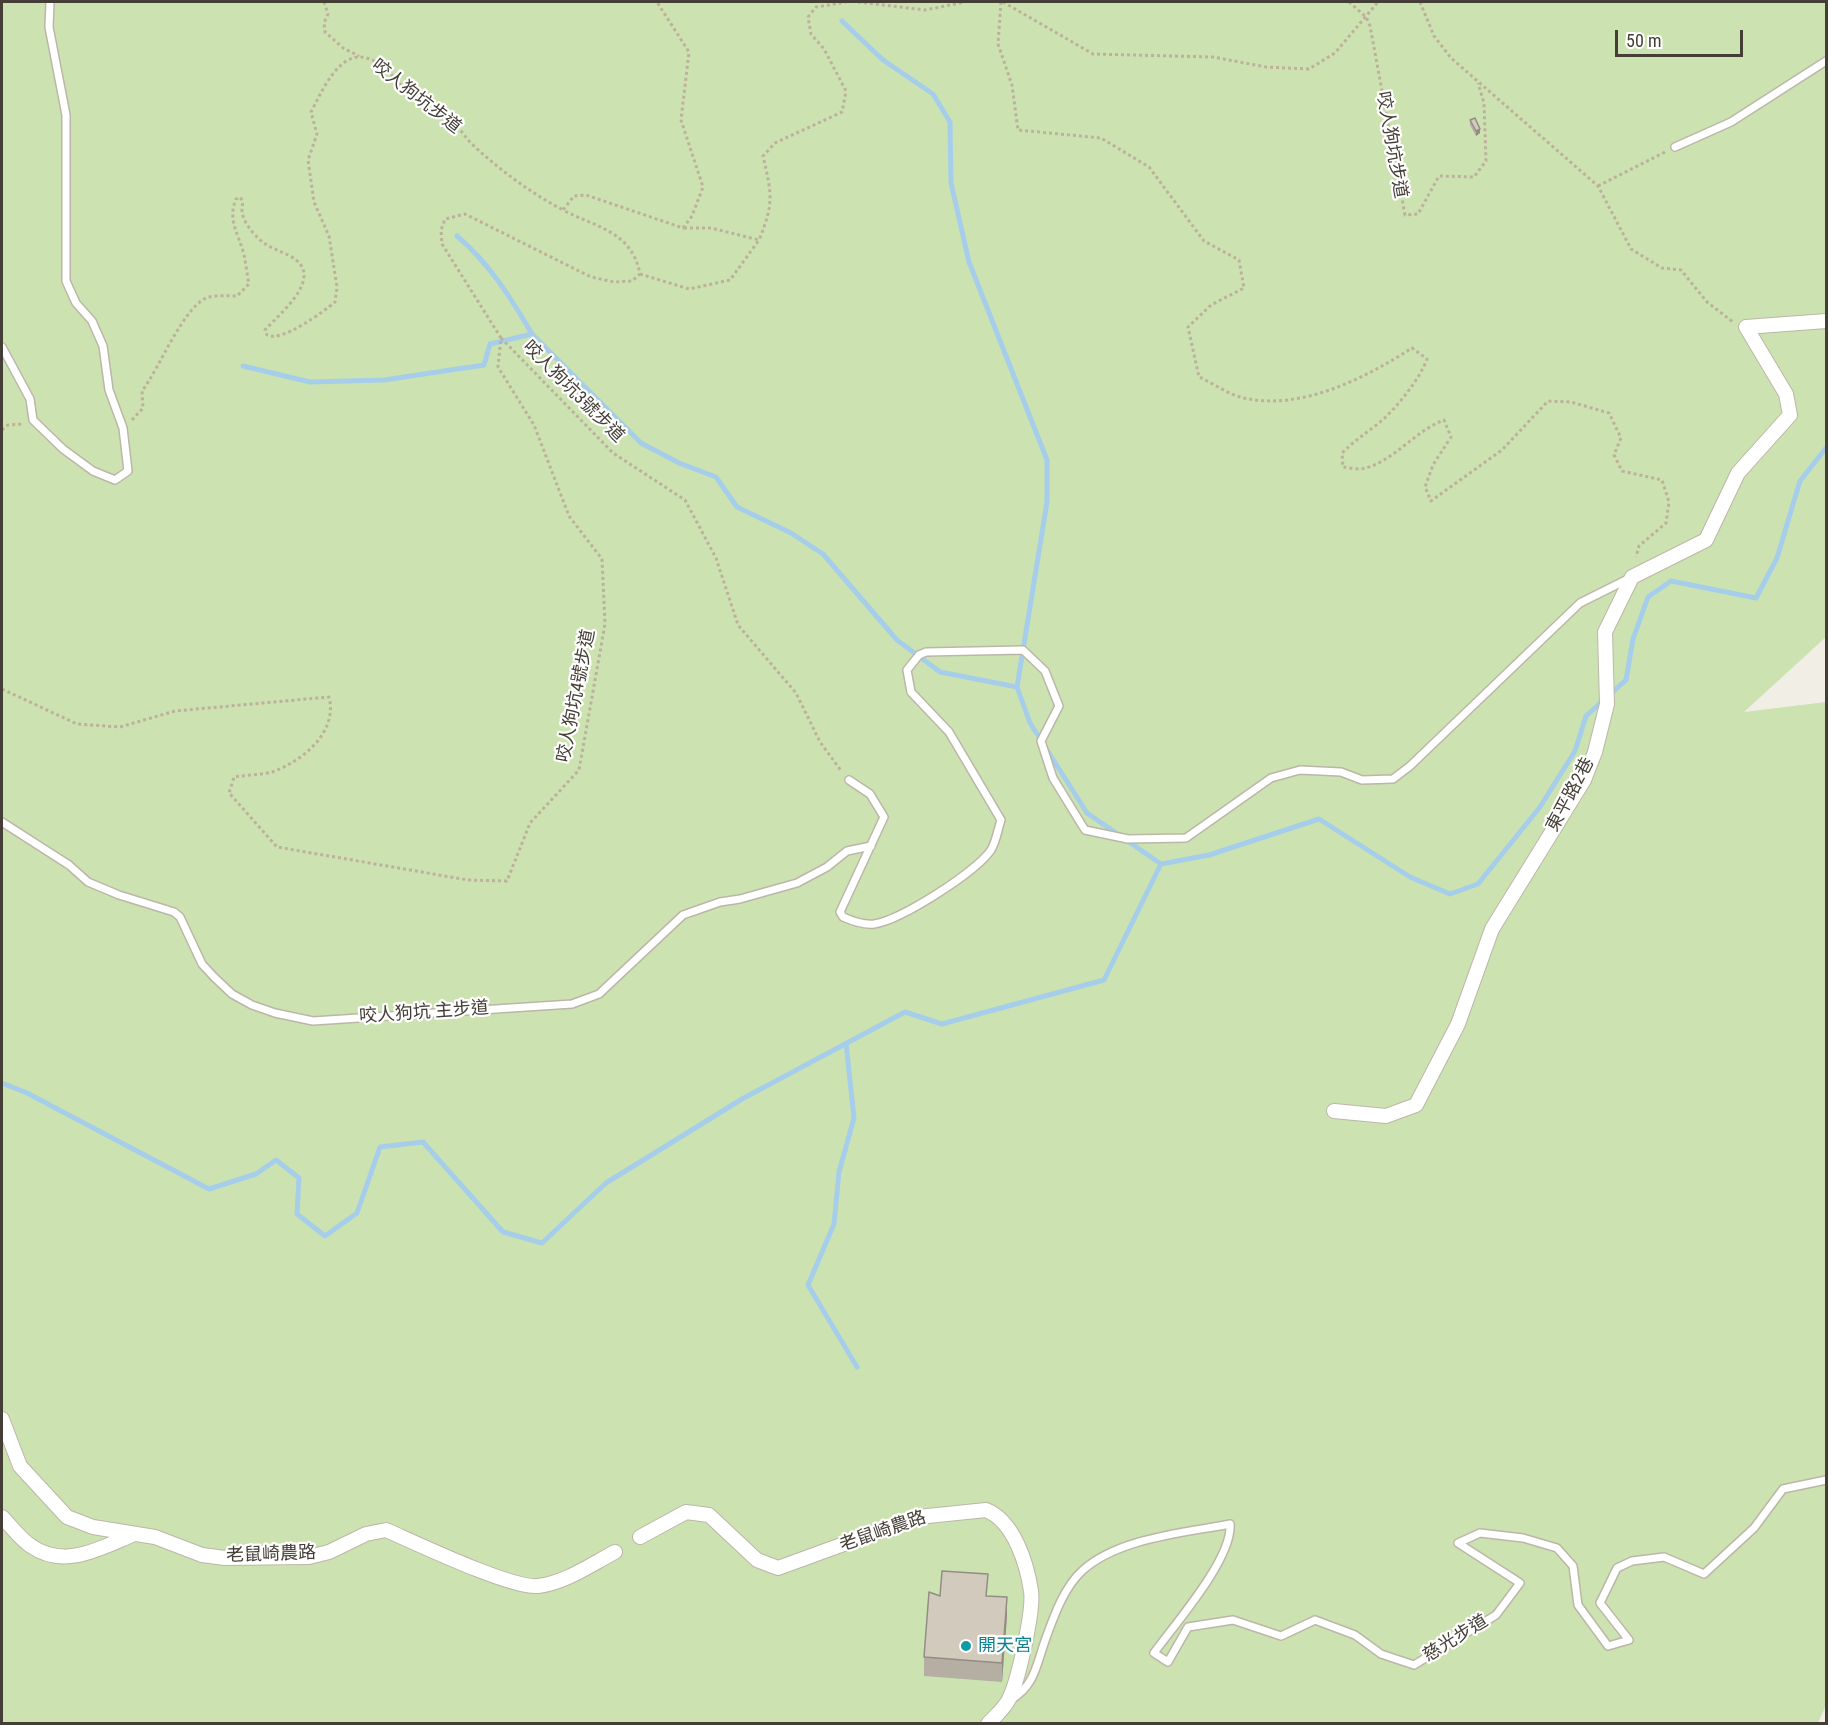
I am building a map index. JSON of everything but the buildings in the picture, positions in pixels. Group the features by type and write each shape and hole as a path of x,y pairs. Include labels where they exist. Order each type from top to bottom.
{"street":[{"path":"1632,577 1706,540 1737,473 1790,415 1786,394 1746,327 1827,321"},
{"name":"東平路2巷","path":"1334,1111 1386,1116 1416,1105 1437,1069 1458,1024 1492,929 1584,780 1595,752 1607,704 1605,632 1632,577"},
{"name":"老鼠崎農路","path":"2,1419 20,1466 67,1516 93,1527 155,1537 202,1555 309,1557 329,1552 366,1534 386,1530 504,1580 537,1586 565,1577 615,1552"},
{"name":"老鼠崎農路","path":"640,1537 686,1512 709,1515 757,1560 778,1568 918,1517 986,1510 996,1514 1016,1542 1032,1593 1019,1673 1008,1702 988,1724"},
{"path":"2,1516 30,1546 53,1558 82,1555 132,1535"}],"lane":[{"path":"2,347 30,399 33,420 63,449 105,477 115,480 128,471 123,428 109,390 103,346 92,321 76,303 66,281 66,115 50,27 50,2"},
{"path":"1675,147 1731,122 1827,62"},
{"path":"849,780 870,794 884,818 840,912 843,917 854,921 874,924 923,903 956,882 991,850 1001,820 949,732 911,692 907,670 919,655 926,652 1023,650 1045,671 1059,705 1041,741 1053,777 1085,830 1128,839 1186,838 1234,807 1271,778 1300,770 1341,772 1362,780 1393,779 1410,766 1580,603 1632,577"},
{"name":"咬人狗坑 主步道","path":"2,822 69,865 88,882 119,895 174,912 180,917 202,964 232,994 252,1005 313,1021 572,1004 599,994 683,915 720,902 740,899 797,883 827,867 847,851 872,846"},
{"name":"慈光步道","path":"1008,1702 1031,1684 1063,1597 1082,1571 1111,1552 1176,1532 1230,1524 1231,1535 1220,1562 1154,1653 1168,1662 1188,1627 1233,1620 1281,1636 1316,1620 1355,1635 1381,1654 1414,1665 1496,1615 1520,1583 1458,1543 1480,1533 1523,1538 1557,1548 1573,1566 1578,1605 1608,1646 1629,1640 1600,1603 1617,1568 1632,1561 1664,1557 1704,1574 1754,1528 1782,1489 1827,1480"}],"path":[{"path":"324,2 328,14 324,23 325,32 343,48 361,57"},
{"path":"657,2 689,51 681,120 703,187 692,216 683,228"},
{"path":"501,338 442,244 441,230 445,219 465,214 476,218 591,277 614,282 632,281 640,274 689,289 730,280 759,240 771,210 769,181 763,156 775,143 842,112 846,91 824,49 811,34 808,17 816,7 846,2"},
{"path":"858,2 925,10 965,2"},
{"path":"1378,2 1335,53 1309,69 1266,67 1213,57 1093,54 1002,2 998,44 1012,85 1018,130 1101,138 1149,167 1204,241 1239,260 1245,288 1211,306 1188,327 1199,377 1243,398 1276,402 1353,381 1413,348 1427,359 1422,373 1380,422 1358,436 1342,453 1342,467 1365,468 1395,452 1430,425 1444,420 1451,437 1433,465 1425,487 1431,501 1502,450 1548,401 1571,402 1609,413 1621,438 1614,455 1622,471 1662,480 1669,502 1666,523 1639,546 1632,577"},
{"path":"1349,2 1366,17"},
{"path":"1420,2 1434,36 1451,58 1598,186 1631,249 1662,268 1681,270 1707,302 1732,322 1746,327"},
{"name":"咬人狗坑步道","path":"1366,17 1370,26 1405,215 1418,214 1438,176 1474,177 1486,161 1484,103 1478,83"},
{"name":"咬人狗坑步道","path":"123,428 143,408 142,391 155,374 167,346 197,303 209,297 237,296 249,284 243,252 233,227 232,213 236,199 240,197 243,200 244,216 254,234 270,248 292,257 306,275 301,291 265,330 267,335 278,337 320,314 335,302 337,286 329,236 314,202 308,160 317,134 310,111 339,68 351,59 361,57 379,64 411,95 456,124 473,145 516,180 563,210 606,228 622,241 637,259 640,274"},
{"path":"1598,186 1675,147"},
{"path":"563,210 574,196 586,195 683,228 711,228 759,240"},
{"name":"咬人狗坑4號步道","path":"2,689 77,724 120,727 175,711 286,703 329,697 333,710 326,731 302,757 271,772 234,777 229,793 277,848 468,880 507,881 530,823 579,770 604,624 602,559 569,516 534,425 498,368 501,338"},
{"name":"咬人狗坑3號步道","path":"501,338 613,453 685,500 717,558 738,625 796,693 820,741 849,780"},
{"path":"2,430 8,425 21,425 33,420"}],"green space":[{"path":"2,2 1826,2 1826,637 1744,712 1826,702 1826,1705 1818,1723 2,1724"}],"waterway":[{"path":"842,21 883,60 933,94 950,122 951,183 969,262 1047,460 1047,502 1017,687"},
{"path":"457,236 489,269 532,334"},
{"path":"243,366 310,382 384,380 484,365 490,344 532,334 641,443 679,463 716,477 737,507 791,533 823,554 897,640 940,672 1017,687 1030,723 1087,813 1161,864"},
{"path":"2,1083 27,1093 209,1189 256,1174 276,1160 299,1178 297,1214 325,1236 357,1213 380,1147 423,1142 503,1232 542,1243 606,1183 742,1099 905,1012 942,1024 1104,980 1161,864 1209,855 1319,819 1410,877 1450,894 1478,884 1540,807 1575,751 1586,716 1626,680 1633,639 1648,597 1671,581 1756,598 1777,558 1800,481 1826,448"},
{"path":"846,1043 854,1118 839,1172 834,1224 808,1285 857,1367"}],"place":[{"name":"開天宮","path":"966,1646"}]}
